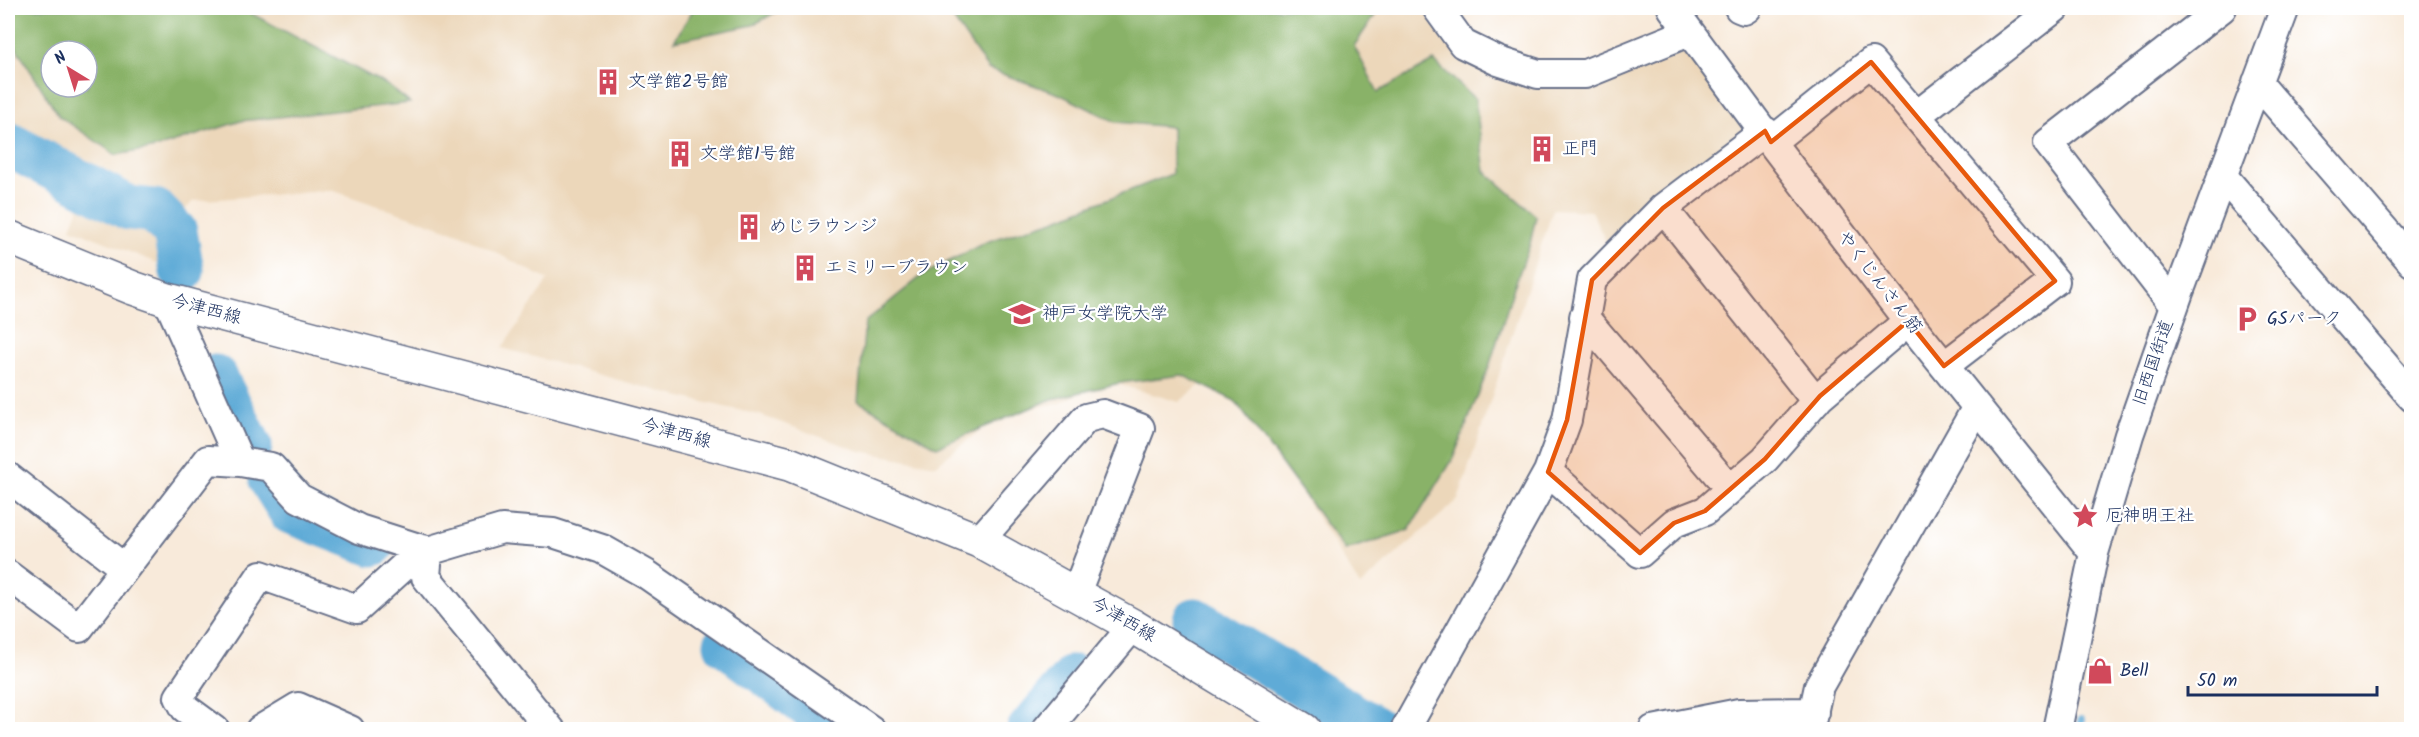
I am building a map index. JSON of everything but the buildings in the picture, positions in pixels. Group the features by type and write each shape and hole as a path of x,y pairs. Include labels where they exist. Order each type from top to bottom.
{"street":[{"path":"1437,8 1463,44 1498,61 1538,74 1585,74 1679,14"},
{"path":"1738,8 1744,10 1747,8"},
{"path":"1917,115 2055,8"},
{"path":"2174,306 2048,143 2222,8"},
{"name":"旧西国街道","path":"2057,729 2094,553 2129,435 2174,306 2285,8"},
{"name":"やくじんさん筋","path":"1679,14 1768,137 1908,321 2094,553"},
{"path":"1406,729 1548,472 1567,420 1592,280 1663,208 1768,137 1871,62 2055,281 1944,366"},
{"path":"2257,82 2412,262"},
{"path":"2222,175 2412,397"},
{"path":"1663,208 1816,401"},
{"name":"今津西線","path":"8,237 168,300 789,464 979,541 1076,593 1304,729"},
{"path":"168,300 240,462"},
{"path":"1584,317 1730,489"},
{"path":"1548,472 1640,553 1674,523 1705,512 1765,459 1816,401 1908,321"},
{"path":"1653,729 1738,713 1811,720 1819,686 1977,407"},
{"path":"979,541 1086,418 1103,414 1140,428 1076,593"},
{"path":"8,575 79,628 208,460 271,466 299,498 359,529 426,550"},
{"path":"8,477 124,568"},
{"path":"215,729 185,708 179,697 261,575 357,609 426,550 502,529 553,533 602,549 646,574 871,729"},
{"path":"426,550 426,577 551,729"},
{"path":"1046,729 1133,626"},
{"path":"260,729 298,707 350,729"}],"highlighted area":[{"path":"1871,62 2055,281 1944,366 1908,321 1820,396 1765,459 1705,511 1674,523 1640,553 1548,472 1567,420 1592,280 1663,208 1765,131 1771,142"}],"shaded area":[{"name":"神戸女学院大学","path":"8,8 1423,8 1455,51 1532,84 1591,88 1690,50 1744,130 1657,193 1607,243 1591,211 1553,209 1458,500 1360,586 1223,367 1179,402 1104,380 1059,404 1003,412 936,465 860,451 760,415 677,396 502,348 548,280 461,234 331,190 193,201 167,231 174,270 71,228 89,182 8,138"}],"green space":[{"path":"8,8 241,8 387,85 410,103 241,121 156,148 116,155 59,116 48,99 99,99 99,39 39,39 39,84 8,35"},
{"path":"694,8 783,8 753,25 674,41"},
{"path":"940,8 1380,8 1354,46 1378,92 1434,61 1475,99 1485,171 1536,216 1530,244 1489,367 1453,459 1409,530 1345,550 1235,401 1182,375 1120,383 1052,399 937,447 858,401 865,322 923,275 986,242 1054,220 1172,174 1172,127 1116,122 1059,94 988,69 949,13"}],"waterway":[{"path":"8,144 129,208 155,211 175,232 182,271"},
{"path":"215,377 250,446"},
{"path":"271,480 291,512 373,544"},
{"path":"1195,620 1377,730"},
{"path":"726,644 840,730"},
{"path":"1029,730 1074,677"},
{"path":"2081,720 2081,730"},
{"path":"1754,730 1782,725 1802,730"}],"place":[{"name":"文学館2号館","path":"608,82"},
{"name":"正門","path":"1542,149"},
{"name":"文学館1号館","path":"680,154"},
{"name":"めじラウンジ","path":"749,227"},
{"name":"エミリーブラウン","path":"805,268"},
{"name":"神戸女学院大学","path":"1022,314"},
{"name":"GSパーク","path":"2247,319"},
{"name":"厄神明王社","path":"2085,516"},
{"name":"Bell","path":"2100,671"}]}
